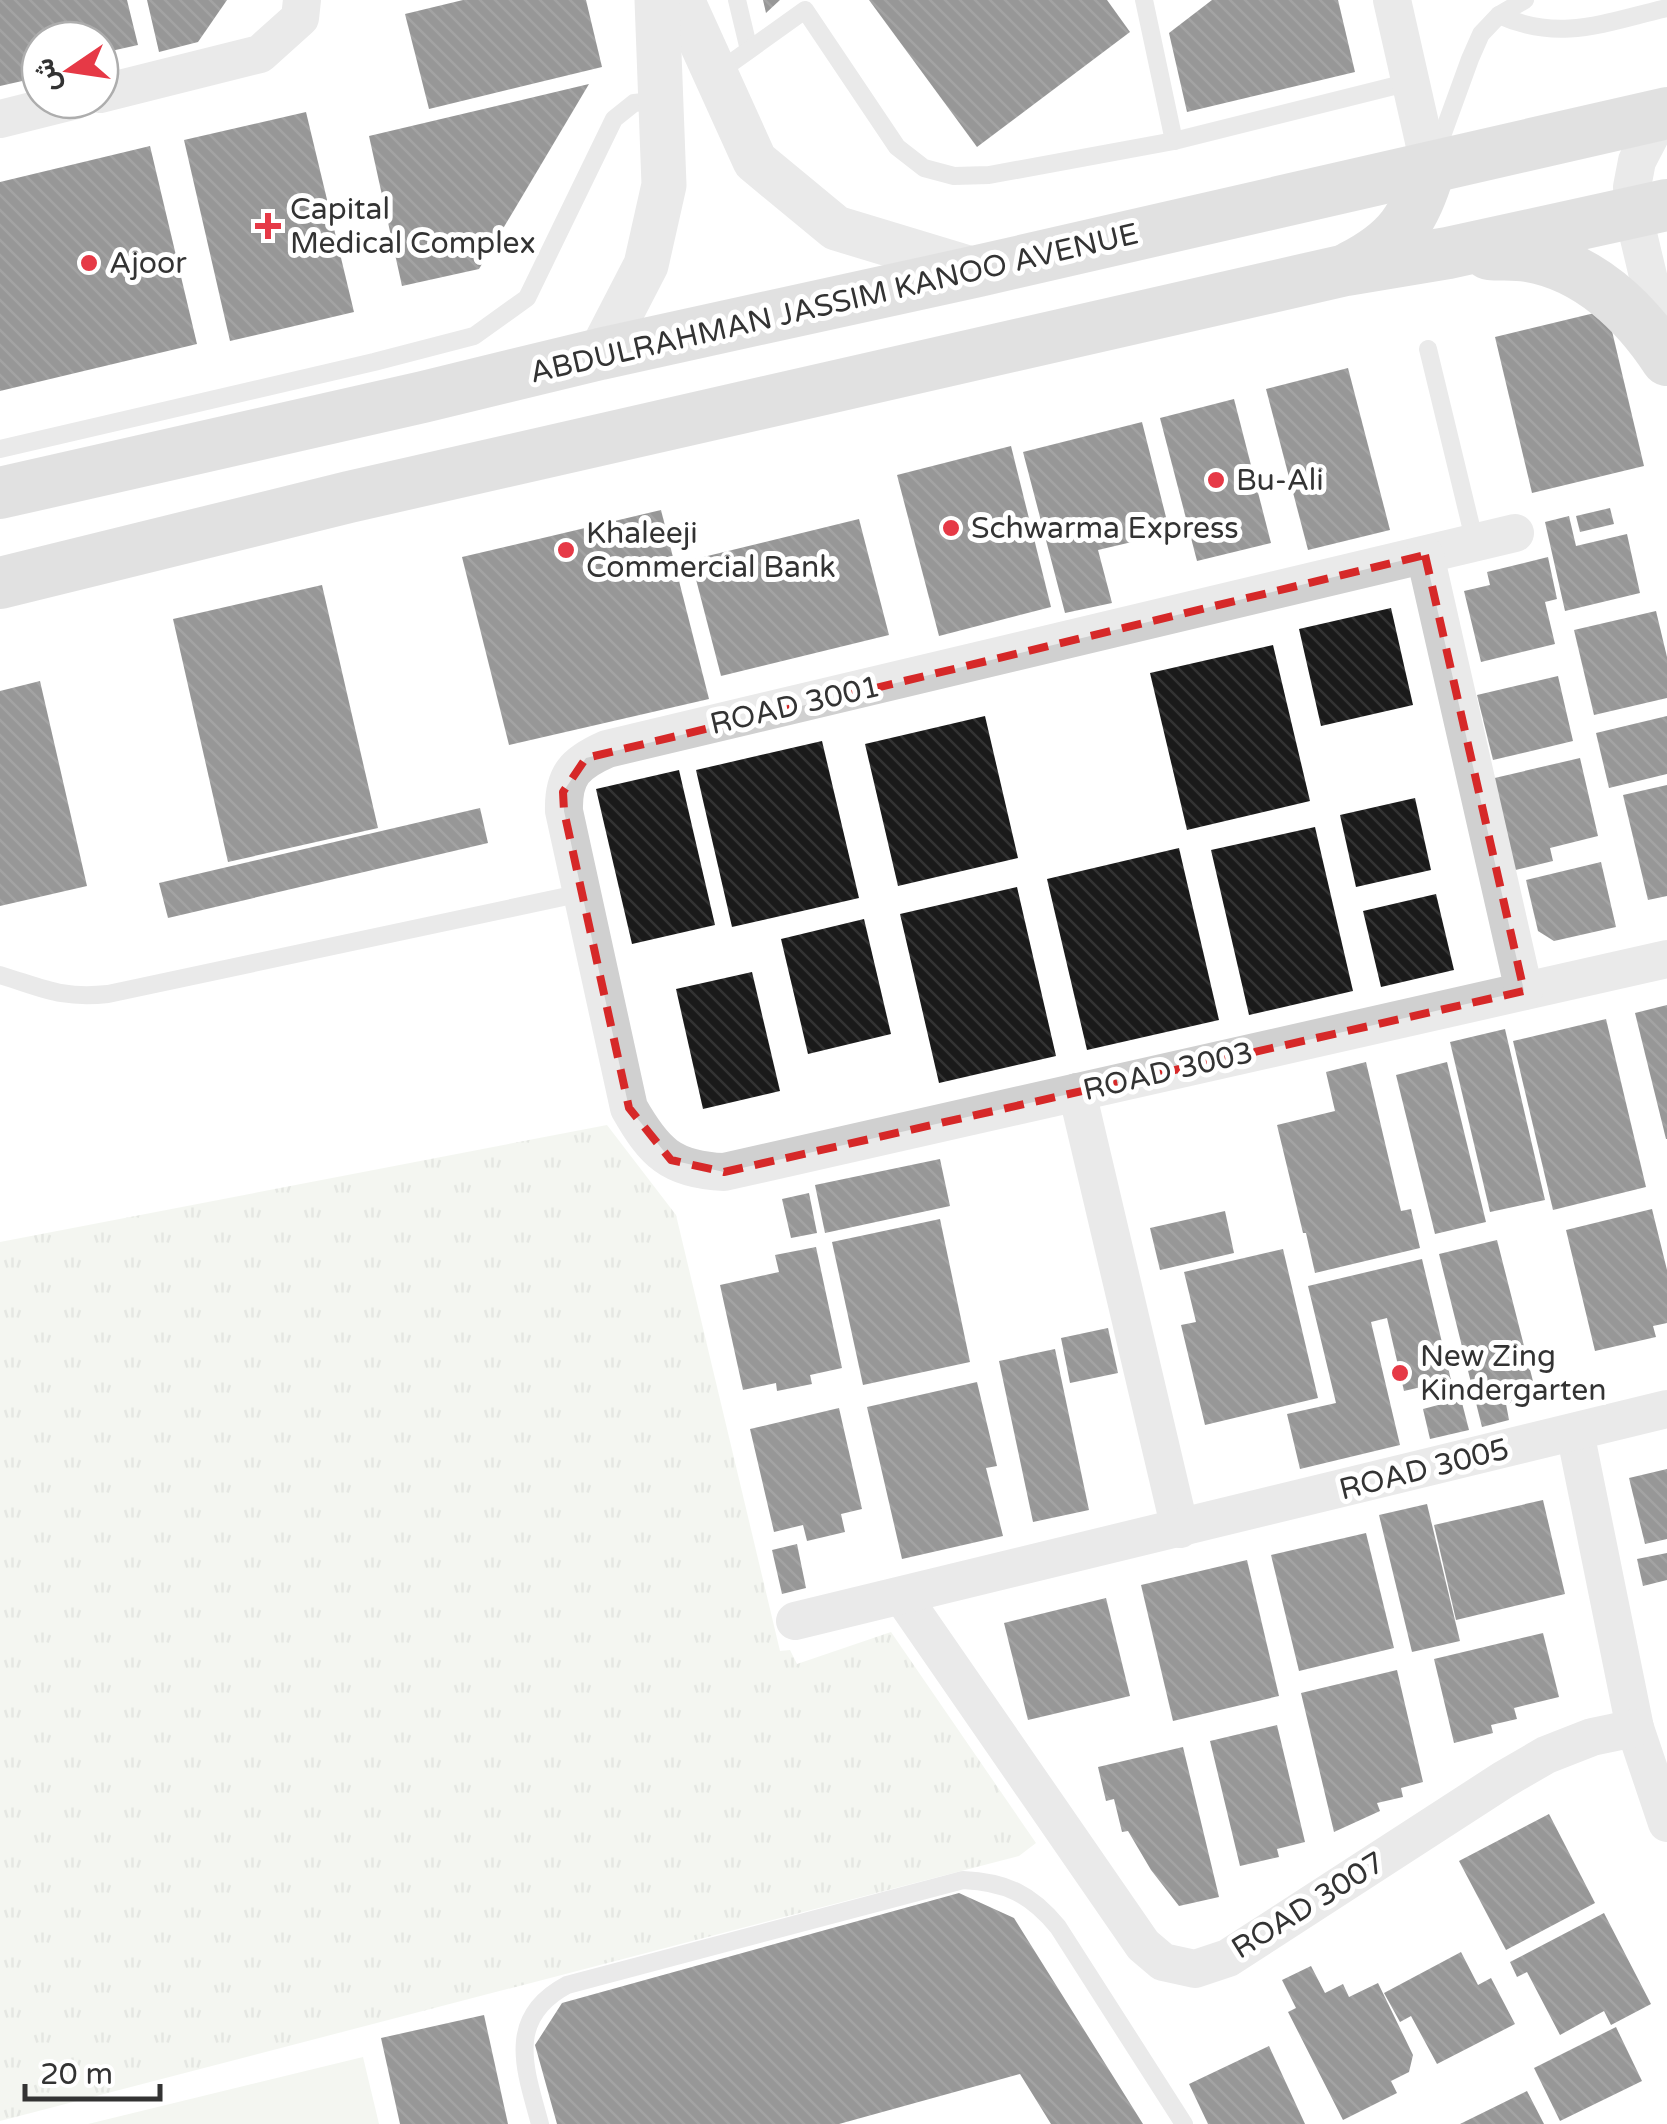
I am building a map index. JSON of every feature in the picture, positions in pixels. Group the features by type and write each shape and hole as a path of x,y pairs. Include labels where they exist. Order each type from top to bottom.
{"main road":[{"name":"ABDULRAHMAN JASSIM KANOO AVENUE","path":"0,492 1667,115"},
{"path":"1346,270 1376,254 1402,231 1420,202 1430,168"},
{"path":"0,583 403,485 1346,270 1448,253 1656,205"},
{"path":"1448,253 1529,256 1564,268 1596,284 1625,306 1667,357"}],"street":[{"path":"600,354 646,265 664,185 657,0"},
{"path":"682,0 731,74 755,161 836,228 978,271"},
{"path":"1392,0 1430,168"},
{"path":"120,89 260,54 301,9"},
{"path":"662,100 731,74"},
{"path":"1667,115 1651,134 1637,161 1632,187 1656,205 1667,357"},
{"path":"1587,131 1637,161"},
{"name":"ROAD 3001","path":"670,1160 647,1139 630,1108 564,811 563,792 573,770 586,758 607,749 1515,533"},
{"path":"1425,555 1524,991"},
{"name":"ROAD 3003","path":"670,1160 698,1171 724,1172 1667,959"},
{"path":"1078,1092 1180,1529"},
{"name":"ROAD 3005","path":"796,1621 1667,1409"},
{"path":"1575,1432 1635,1728 1667,1823"},
{"name":"ROAD 3007","path":"902,1596 1142,1945 1163,1962 1195,1969 1228,1958 1546,1755 1635,1728"}],"lane":[{"path":"731,74 737,0"},
{"path":"1144,0 1174,141"},
{"path":"1430,168 1481,34 1499,15 1526,0"},
{"path":"731,74 811,5 897,147 924,168 954,176 989,175 1174,141 1410,82"},
{"path":"1499,15 1517,24 1556,30 1667,8"},
{"path":"0,448 474,336 527,298 614,118 634,103 662,100"},
{"path":"1428,349 1474,542"},
{"path":"374,362 423,397"},
{"path":"0,974 54,994 108,994 582,892"},
{"path":"540,2124 524,2063 524,2046 526,2030 536,2010 556,1991 963,1880 1006,1886 1044,1910 1184,2124"}],"highlighted area":[{"path":"1425,555 1524,991 724,1172 671,1160 629,1108 564,811 563,792 586,758"}],"green space":[{"path":"607,1125 676,1215 780,1651 790,1650 797,1664 891,1632 1036,1843 1019,1856 0,2121 0,1242"},
{"path":"363,2057 379,2124 88,2124"}],"building":[{"path":"0,0 127,0 138,45 120,49 120,20 20,20 20,82 0,86"},
{"path":"147,0 227,0 198,42 159,52"},
{"path":"463,0 586,0 602,67 429,109 405,14"},
{"path":"763,0 780,0 766,13"},
{"path":"869,0 1107,0 1130,32 977,147"},
{"path":"1212,0 1338,0 1355,72 1187,112 1169,33"},
{"path":"589,84 479,269 402,286 369,136"},
{"name":"Capital Medical Complex","path":"306,112 354,312 230,341 184,140"},
{"name":"Ajoor","path":"150,146 197,344 0,391 0,182"},
{"path":"1607,310 1644,466 1532,493 1495,337"},
{"path":"1348,368 1390,530 1308,550 1266,389"},
{"name":"Bu-Ali","path":"1234,399 1271,543 1197,561 1160,418"},
{"path":"1142,422 1170,533 1098,550 1112,603 1065,613 1023,452"},
{"path":"1011,446 1051,607 939,636 897,475"},
{"path":"1610,508 1614,524 1580,532 1576,516"},
{"path":"661,510 709,699 509,745 462,557"},
{"path":"1569,516 1576,546 1627,534 1640,593 1565,611 1545,522"},
{"path":"859,519 889,635 721,676 691,560"},
{"path":"1548,557 1557,599 1545,602 1555,644 1481,662 1464,591 1490,585 1487,572"},
{"path":"322,585 378,828 228,862 173,619"},
{"path":"1391,608 1413,705 1321,726 1299,629"},
{"path":"1656,611 1667,657 1667,698 1594,715 1574,630"},
{"path":"1273,645 1310,801 1187,830 1150,673"},
{"path":"1558,676 1573,741 1493,760 1477,695"},
{"path":"40,681 87,886 0,906 0,691"},
{"path":"985,716 1018,858 898,886 865,744"},
{"path":"1667,716 1667,774 1609,788 1596,733"},
{"path":"822,741 859,898 732,927 696,770"},
{"path":"1580,758 1598,836 1550,848 1553,861 1507,872 1486,780"},
{"path":"679,770 715,925 632,944 596,789"},
{"path":"1667,785 1667,896 1648,900 1623,795"},
{"path":"1415,798 1431,870 1356,887 1340,815"},
{"path":"480,808 488,843 168,918 159,883"},
{"path":"1315,827 1353,991 1249,1015 1211,850"},
{"path":"1179,848 1219,1020 1087,1050 1047,879"},
{"path":"1601,862 1616,927 1554,941 1538,931 1526,880"},
{"path":"1017,887 1056,1056 939,1083 900,914"},
{"path":"1436,894 1454,970 1381,987 1363,911"},
{"path":"864,919 891,1034 808,1054 781,939"},
{"path":"752,972 780,1091 703,1109 676,989"},
{"path":"1667,1005 1667,1139 1666,1139 1635,1013"},
{"path":"1606,1019 1646,1187 1553,1210 1513,1041"},
{"path":"1505,1029 1545,1200 1490,1212 1450,1042"},
{"path":"1366,1062 1401,1211 1411,1209 1420,1248 1315,1273 1277,1125 1335,1111 1326,1072"},
{"path":"1447,1062 1486,1222 1435,1234 1396,1075"},
{"path":"940,1159 950,1206 825,1233 815,1185"},
{"path":"809,1193 817,1233 791,1238 782,1199"},
{"path":"1652,1209 1667,1270 1667,1323 1653,1326 1656,1337 1595,1351 1566,1230"},
{"path":"1225,1211 1234,1253 1160,1270 1150,1228"},
{"path":"940,1219 970,1362 863,1385 832,1242"},
{"path":"1497,1240 1537,1397 1506,1404 1509,1420 1482,1427 1439,1254"},
{"path":"816,1247 842,1368 810,1375 812,1384 777,1391 776,1383 743,1390 720,1285 779,1272 775,1255"},
{"path":"1283,1249 1318,1398 1205,1425 1181,1325 1196,1322 1184,1272"},
{"path":"1422,1259 1451,1380 1404,1391 1387,1318 1371,1322 1400,1445 1300,1469 1287,1414 1336,1403 1308,1286"},
{"path":"1108,1328 1118,1373 1070,1383 1061,1338"},
{"path":"1055,1349 1089,1510 1033,1522 999,1361"},
{"path":"977,1382 997,1466 986,1468 1003,1536 902,1559 867,1407"},
{"path":"1461,1399 1469,1430 1430,1439 1423,1409"},
{"path":"839,1408 862,1509 841,1514 845,1532 807,1541 803,1525 774,1532 750,1429"},
{"path":"1667,1469 1667,1539 1645,1544 1629,1478"},
{"path":"1543,1500 1565,1594 1456,1620 1434,1525"},
{"path":"1427,1504 1460,1641 1412,1652 1379,1515"},
{"path":"1366,1533 1394,1648 1299,1671 1271,1555"},
{"path":"797,1544 806,1588 782,1594 772,1550"},
{"path":"1667,1553 1667,1580 1643,1586 1637,1559"},
{"path":"1247,1560 1279,1696 1173,1721 1141,1585"},
{"path":"1106,1598 1130,1696 1028,1720 1004,1623"},
{"path":"1543,1633 1559,1697 1514,1708 1517,1719 1491,1725 1493,1733 1454,1743 1434,1659"},
{"path":"1397,1670 1423,1782 1401,1788 1403,1797 1377,1803 1380,1811 1334,1832 1301,1693"},
{"path":"1277,1725 1305,1842 1277,1849 1279,1857 1240,1866 1210,1741"},
{"path":"1183,1747 1219,1897 1179,1906 1128,1831 1122,1832 1114,1799 1106,1801 1098,1767"},
{"path":"1549,1814 1595,1903 1506,1950 1459,1861"},
{"path":"959,1893 1014,1918 1143,2124 1051,2124 1020,2074 839,2124 557,2124 535,2045 562,2003"},
{"path":"1604,1913 1651,2004 1611,2025 1604,2011 1560,2035 1527,1972 1517,1977 1510,1962"},
{"path":"1461,1952 1478,1985 1491,1978 1515,2024 1437,2064 1411,2016 1400,2022 1384,1993"},
{"path":"1311,1966 1325,1993 1343,1984 1349,1997 1378,1983 1413,2055 1409,2072 1391,2081 1397,2093 1343,2120 1288,2012 1296,2008 1282,1980"},
{"path":"484,2015 508,2124 400,2124 381,2038"},
{"path":"1616,2027 1642,2081 1560,2121 1534,2068"},
{"path":"1269,2046 1305,2124 1208,2124 1189,2084"},
{"path":"1527,2091 1544,2124 1460,2124"}],"place":[{"name":"Capital Medical Complex","path":"268,226"},
{"name":"Ajoor","path":"89,263"},
{"name":"Bu-Ali","path":"1216,480"},
{"name":"Schwarma Express","path":"951,528"},
{"name":"Khaleeji Commercial Bank","path":"566,550"},
{"name":"New Zing Kindergarten","path":"1400,1373"}]}
